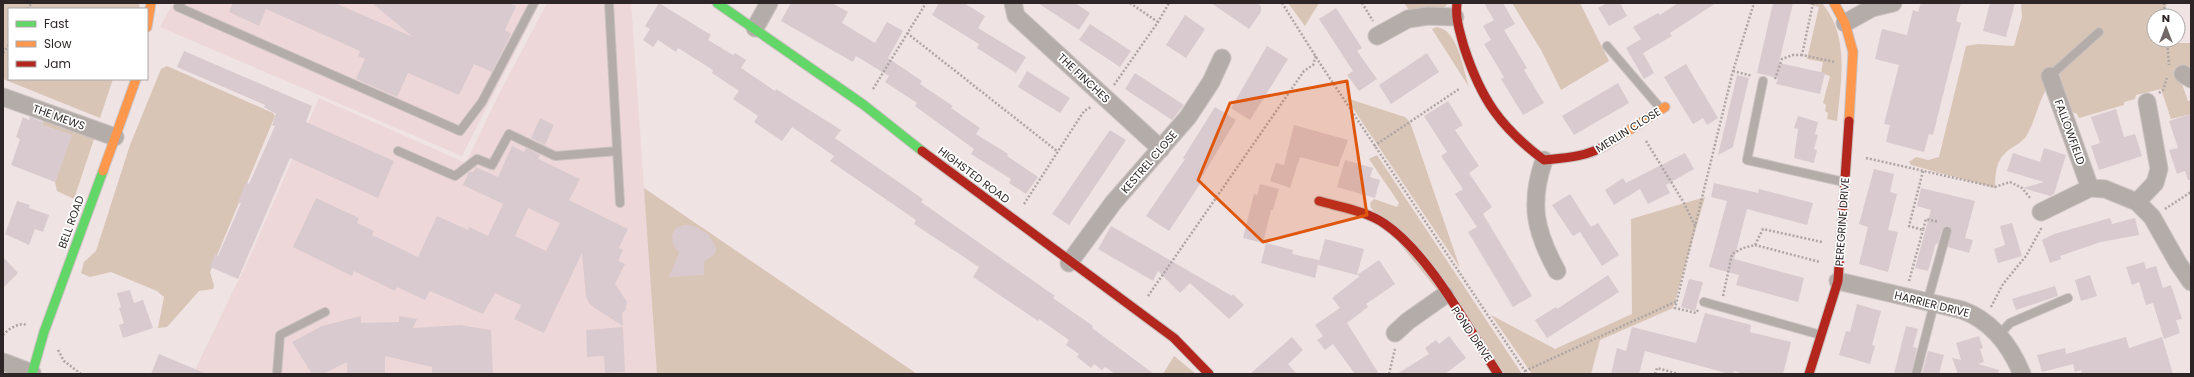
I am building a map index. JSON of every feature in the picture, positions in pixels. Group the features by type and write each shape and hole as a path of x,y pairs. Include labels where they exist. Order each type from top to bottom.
{"street":[{"path":"148,21 151,3"},
{"name":"HIGHSTED ROAD","path":"717,3 864,105 936,162 1015,220 1070,263 1174,338 1209,374"},
{"path":"755,28 769,3"},
{"name":"THE FINCHES","path":"1013,3 1016,16 1161,149"},
{"name":"PEREGRINE DRIVE","path":"1809,374 1822,336 1838,274 1845,182 1853,52 1845,23 1834,3"},
{"path":"1845,23 1872,8 1893,3"},
{"path":"1377,36 1408,19 1456,10 1474,78 1491,109 1520,142 1544,160 1536,191 1535,209 1537,226 1557,271"},
{"name":"KESTREL CLOSE","path":"1070,263 1113,203 1188,117 1211,82 1222,58"},
{"name":"FALLOWFIELD","path":"2050,76 2090,188"},
{"name":"BELL ROAD","path":"33,374 44,332 136,80"},
{"name":"THE MEWS","path":"3,97 115,136"},
{"path":"2137,202 2155,183 2159,169 2147,102"},
{"name":"MERLIN CLOSE","path":"1544,160 1578,156 1598,150 1637,127 1663,108"},
{"path":"2041,212 2090,188 2105,190 2137,202 2152,217 2178,263 2191,282"},
{"name":"POND DRIVE","path":"1319,201 1361,213 1384,223 1412,246 1431,271 1445,295 1498,374"},
{"name":"HARRIER DRIVE","path":"1838,274 1905,297 1962,310 1985,320 1999,335 2016,359 2022,374"},
{"name":"POND DRIVE","path":"1395,334 1404,315 1445,295"},
{"path":"3,362 33,374"}],"lane":[{"path":"181,3 178,7 460,131 482,102 534,3"},
{"path":"609,3 620,203"},
{"path":"2050,76 2099,32"},
{"path":"1607,46 1663,108"},
{"path":"1763,82 1747,160 1845,182"},
{"path":"398,151 455,176 477,159 492,165 509,134 555,156 617,151"},
{"path":"1916,374 1930,303 1947,231"},
{"path":"1999,335 2010,323 2068,298"},
{"path":"1704,302 1822,336"},
{"path":"277,374 280,335 325,312"}],"path":[{"path":"26,3 30,4"},
{"path":"864,105 926,3"},
{"path":"1130,3 1158,22"},
{"path":"1015,220 1057,151 1084,111 1105,98 1158,22 1169,3"},
{"path":"1282,3 1374,146 1526,373 1677,301"},
{"path":"1362,3 1372,17 1377,36"},
{"path":"1704,302 1696,313 1675,308 1733,71 1754,3"},
{"path":"1802,55 1813,3"},
{"path":"907,33 1057,151"},
{"path":"2147,102 2163,90 2178,73 2170,48"},
{"path":"1137,312 1304,71 1313,65 1316,55"},
{"path":"1776,74 1782,59 1792,55 1802,55 1852,66"},
{"path":"1733,71 1755,77 1763,82"},
{"path":"1374,146 1474,78"},
{"path":"1637,127 1684,203 1695,226"},
{"path":"1846,153 1995,187 2010,182 2022,188 2041,212 2042,229 2026,256 2003,284 1985,320"},
{"path":"1923,171 1909,226 1923,230"},
{"path":"2152,217 2191,192"},
{"path":"1905,297 1926,219 1948,225 1947,231"},
{"path":"1754,245 1763,229 1840,247"},
{"path":"1720,307 1732,254 1743,248 1754,245 1838,274"},
{"path":"3,335 8,330 24,324 44,332"},
{"path":"1389,374 1395,348 1395,334"},
{"path":"56,346 64,361 81,374"},
{"path":"1655,374 1657,368 1679,374"}],"highlighted area":[{"path":"1347,81 1367,215 1263,242 1198,180 1230,103"}],"shaded area":[{"path":"3,3 139,3 140,8 8,8 8,80 113,80 100,118 3,79"},
{"path":"173,3 540,3 462,156 160,27"},
{"path":"547,3 631,3 644,188 917,374 198,374 194,372 251,254 319,98 466,163 498,96"},
{"path":"1288,3 1319,3 1305,26"},
{"path":"1449,3 1442,9 1409,10 1405,4"},
{"path":"1512,3 1580,3 1609,61 1561,90 1541,50"},
{"path":"1804,3 1822,3 1831,16 1837,30 1842,60 1837,121 1827,119 1828,113 1825,111 1826,105 1823,103 1830,76 1821,73 1823,62 1807,59 1819,7"},
{"path":"2021,3 2167,3 2166,8 2146,8 2146,48 2186,48 2186,43 2191,43 2191,83 2182,84 2188,101 2191,101 2191,114 2171,119 2161,89 2136,95 2135,99 2124,102 2124,105 2079,118 2077,114 2066,109 2046,90 2025,138 2001,157 1996,171 1995,188 1911,165 1909,162 1916,157 1928,160 1939,157 1966,46 1978,44 2014,46 2022,17"},
{"path":"1437,27 1450,35 1455,43 1459,51 1469,87 1432,29"},
{"path":"167,66 273,113 275,116 210,272 214,286 213,289 199,291 167,327 158,328 164,297 157,291 111,272 90,277 81,273 84,262 96,251 130,145 161,69"},
{"path":"1346,98 1405,117 1410,122 1460,268"},
{"path":"44,119 95,136 74,199 57,191 55,182 71,135 42,125"},
{"path":"1377,155 1522,374 1505,374 1371,208 1370,203 1374,199 1397,207 1399,203 1369,159"},
{"path":"644,188 917,374 657,374"},
{"path":"1705,197 1673,308 1600,340 1591,374 1532,374 1491,315 1555,349 1632,314 1631,219"},
{"path":"1174,356 1196,374 1163,374"}],"building":[{"path":"233,3 335,3 413,37 372,3 509,3 516,6 505,30 511,34 492,72 474,64 459,95 408,73 397,97 356,79 365,59 358,56 360,51 266,9 259,26 229,12"},
{"path":"659,3 711,35 708,40 733,55 735,53 746,60 741,68 775,91 776,89 841,130 835,138 923,199 921,202 1055,296 1053,298 1093,326 1092,328 1154,374 1115,374 1105,367 1102,370 1094,364 1091,368 1077,357 1079,354 1066,345 1069,340 973,277 979,267 914,224 916,220 830,161 834,156 792,127 782,141 754,122 758,116 733,99 739,91 712,73 713,70 678,48 676,52 658,40 653,47 643,40 650,29 645,26"},
{"path":"791,3 832,3 848,12 842,23 875,43 887,22 903,31 888,58 922,81 920,84 953,106 951,108 980,128 976,134 1008,154 1007,156 1038,177 1026,194 1009,183 1011,179 971,154 974,149 915,106 917,103 885,82 889,76 856,56 853,62 781,21"},
{"path":"939,3 964,3 985,16 978,28 1026,57 1016,73 977,48 979,44 932,15"},
{"path":"1038,3 1075,3 1090,13 1079,30"},
{"path":"1211,3 1256,3 1261,6 1261,12 1249,29"},
{"path":"1484,3 1503,3 1515,24 1504,30 1527,68 1524,70 1544,103 1523,115 1501,79 1504,77 1484,44 1491,40 1483,26 1494,20"},
{"path":"1607,3 1620,3 1627,16 1609,26 1598,8"},
{"path":"1678,3 1716,3 1670,33 1672,36 1643,53 1654,73 1644,79 1626,48 1641,39 1633,27 1658,13 1660,15"},
{"path":"1773,3 1793,3 1779,63 1825,73 1820,94 1776,84 1778,78 1757,73"},
{"path":"1921,3 1961,3 1956,21 1961,23 1933,135 1929,134 1924,152 1886,142 1890,125 1884,124 1899,65 1875,59 1882,29 1907,35 1913,10 1918,12"},
{"path":"1990,3 2015,3 2006,37 1983,31"},
{"path":"1336,8 1362,48 1357,51 1377,79 1359,91 1347,75 1353,71 1319,19"},
{"path":"1185,15 1205,29 1186,58 1166,45"},
{"path":"1090,24 1131,51 1120,67 1079,40"},
{"path":"1267,46 1288,59 1250,120 1231,108"},
{"path":"184,51 312,106 306,122 394,161 378,198 290,158 238,279 210,267 215,254 218,256 241,203 238,202 246,182 249,184 275,126 272,125 276,114 264,107 265,105 177,67"},
{"path":"1427,53 1439,72 1391,104 1379,85"},
{"path":"1686,64 1718,118 1707,125 1703,118 1693,124 1664,77"},
{"path":"1027,71 1070,98 1060,113 1018,87"},
{"path":"1135,73 1184,105 1172,120 1125,89"},
{"path":"1737,75 1749,78 1733,147 1718,155"},
{"path":"1618,83 1629,103 1574,135 1562,116"},
{"path":"1448,101 1463,125 1455,130 1479,166 1469,173 1492,207 1483,214 1532,296 1513,307 1468,232 1477,227 1455,194 1463,189 1441,156 1447,152 1424,116"},
{"path":"1215,107 1236,120 1200,180 1202,181 1169,231 1146,216 1185,159 1183,158"},
{"path":"2116,109 2124,137 2135,134 2142,156 2099,170 2091,146 2100,143 2091,117"},
{"path":"2191,114 2191,180 2188,180 2185,171 2177,174 2169,150 2178,148 2169,121"},
{"path":"1798,116 1818,122 1815,134 1818,135 1814,149 1817,150 1814,163 1794,158 1798,129 1794,128"},
{"path":"23,117 29,120 30,117 43,122 42,125 72,135 55,182 11,165 20,139 16,137"},
{"path":"540,118 554,125 545,145 531,138"},
{"path":"1294,125 1348,140 1338,167 1300,157 1290,188 1270,181 1276,163 1284,165"},
{"path":"1110,130 1126,140 1069,225 1052,214"},
{"path":"512,146 524,152 526,148 540,155 538,159 580,179 569,200 628,229 619,248 623,250 618,261 625,264 615,284 627,302 625,311 622,313 623,326 589,303 586,297 582,253 544,333 514,319 521,305 495,293 483,314 430,291 425,300 397,287 395,291 354,271 352,276 293,247 316,198 359,218 357,223 374,231 372,235 418,257 437,216 468,230 469,227 488,236 503,204 463,185 469,172 473,172 476,167 498,177","holes":["528,208 560,223 546,251 515,236"]},
{"path":"2044,148 2066,155 2054,194 2050,196 2023,188 2044,182 2007,171 2013,153 2040,162"},
{"path":"1685,153 1694,169 1666,185 1670,193 1648,204 1640,189 1614,205 1605,190 1623,178 1626,183"},
{"path":"1345,160 1373,168 1370,177 1380,180 1375,198 1337,187"},
{"path":"1874,169 1894,174 1890,192 1897,194 1888,230 1898,232 1888,272 1859,264 1868,227 1859,224"},
{"path":"1714,183 1758,193 1759,189 1813,203 1807,225 1747,209 1734,259 1804,278 1798,302 1736,285 1739,275 1709,267 1727,201 1711,197"},
{"path":"1260,184 1279,189 1273,210 1271,210 1263,243 1243,238 1254,194 1257,195"},
{"path":"1921,188 1975,201 1965,238 1973,240 1969,253 1948,247 1952,230 1949,226 1945,226 1942,229 1938,244 1936,243 1928,271 1915,268 1931,210 1917,206"},
{"path":"1570,194 1591,227 1598,223 1619,255 1602,266 1580,232 1573,236 1552,205"},
{"path":"17,201 30,205 29,208 49,215 43,232 35,229 29,245 5,234"},
{"path":"2110,218 2112,224 2135,218 2139,235 2101,242 2060,256 2061,259 2050,263 2042,240 2054,234"},
{"path":"2012,223 2022,256 1998,263 1994,249 2005,245 2000,226"},
{"path":"684,225 694,226 708,234 716,247 715,254 704,262 704,275 669,277 679,253 673,244 672,235 676,228"},
{"path":"1111,226 1232,296 1233,294 1244,305 1229,319 1190,283 1180,293 1158,271 1153,281 1098,249"},
{"path":"1325,239 1364,249 1357,275 1318,265"},
{"path":"1266,243 1293,250 1292,254 1319,260 1315,278 1261,263"},
{"path":"3,257 18,273 3,288"},
{"path":"1379,260 1395,284 1366,304 1368,307 1347,323 1379,374 1355,374 1333,344 1325,350 1317,340 1323,336 1315,325 1340,308 1332,298 1360,276 1357,275"},
{"path":"2144,262 2146,269 2156,266 2163,288 2171,285 2182,319 2176,320 2180,333 2164,339 2153,303 2146,305 2139,282 2132,285 2126,267"},
{"path":"1608,275 1619,292 1547,338 1535,320 1556,307 1557,309"},
{"path":"2090,275 2097,296 2081,301 2075,280"},
{"path":"1689,279 1703,282 1695,311 1681,307"},
{"path":"2055,286 2058,296 2016,310 2012,299"},
{"path":"130,290 134,303 143,300 153,328 123,338 119,325 124,323 119,308 121,307 117,293"},
{"path":"1857,304 1881,311 1872,345 1875,346 1870,364 1839,355 1846,331 1850,332"},
{"path":"1705,313 1751,325 1750,332 1791,342 1783,374 1745,374 1734,371 1733,374 1730,374 1645,351 1639,374 1611,374 1617,348 1626,351 1632,327 1696,343"},
{"path":"361,316 361,323 399,322 399,316 417,319 413,328 460,325 491,330 493,374 432,374 432,367 385,356 385,374 347,374 347,362 323,374 312,374 292,342 322,326"},
{"path":"1906,326 1918,329 1913,347 1917,348 1911,374 1894,374"},
{"path":"623,327 625,372 605,373 604,356 587,357 586,330"},
{"path":"1449,336 1466,358 1445,374 1397,374 1429,354 1425,348 1436,340 1439,344"},
{"path":"1979,336 1983,348 1980,349 1984,362 1978,364 1999,370 1998,374 1958,374 1952,358 1961,360 1956,343"},
{"path":"1292,337 1303,350 1288,364 1297,374 1250,374"},
{"path":"2126,337 2129,348 2162,337 2173,374 2082,374 2081,370 2075,372 2073,364 2042,372 2037,355 2065,348 2066,354"},
{"path":"1928,351 1944,355 1939,374 1922,374"},
{"path":"159,354 207,374 151,374"}],"traffic: fast":[{"path":"717,3 864,105 922,151"},
{"path":"32,374 44,332 103,171"}],"traffic: slow":[{"path":"148,21 151,3"},
{"path":"1834,3 1845,23 1853,52 1849,121"},
{"path":"103,171 136,80"},
{"path":"1606,145 1665,107"}],"traffic: jam":[{"path":"1457,3 1457,20 1464,47 1477,82 1494,111 1515,136 1544,160 1568,158 1591,152 1606,145"},
{"path":"1809,374 1838,281 1849,121"},
{"path":"922,151 1174,338 1209,374"},
{"path":"1319,201 1370,216 1385,224 1402,238 1418,254 1433,273 1461,314 1498,374"}]}
